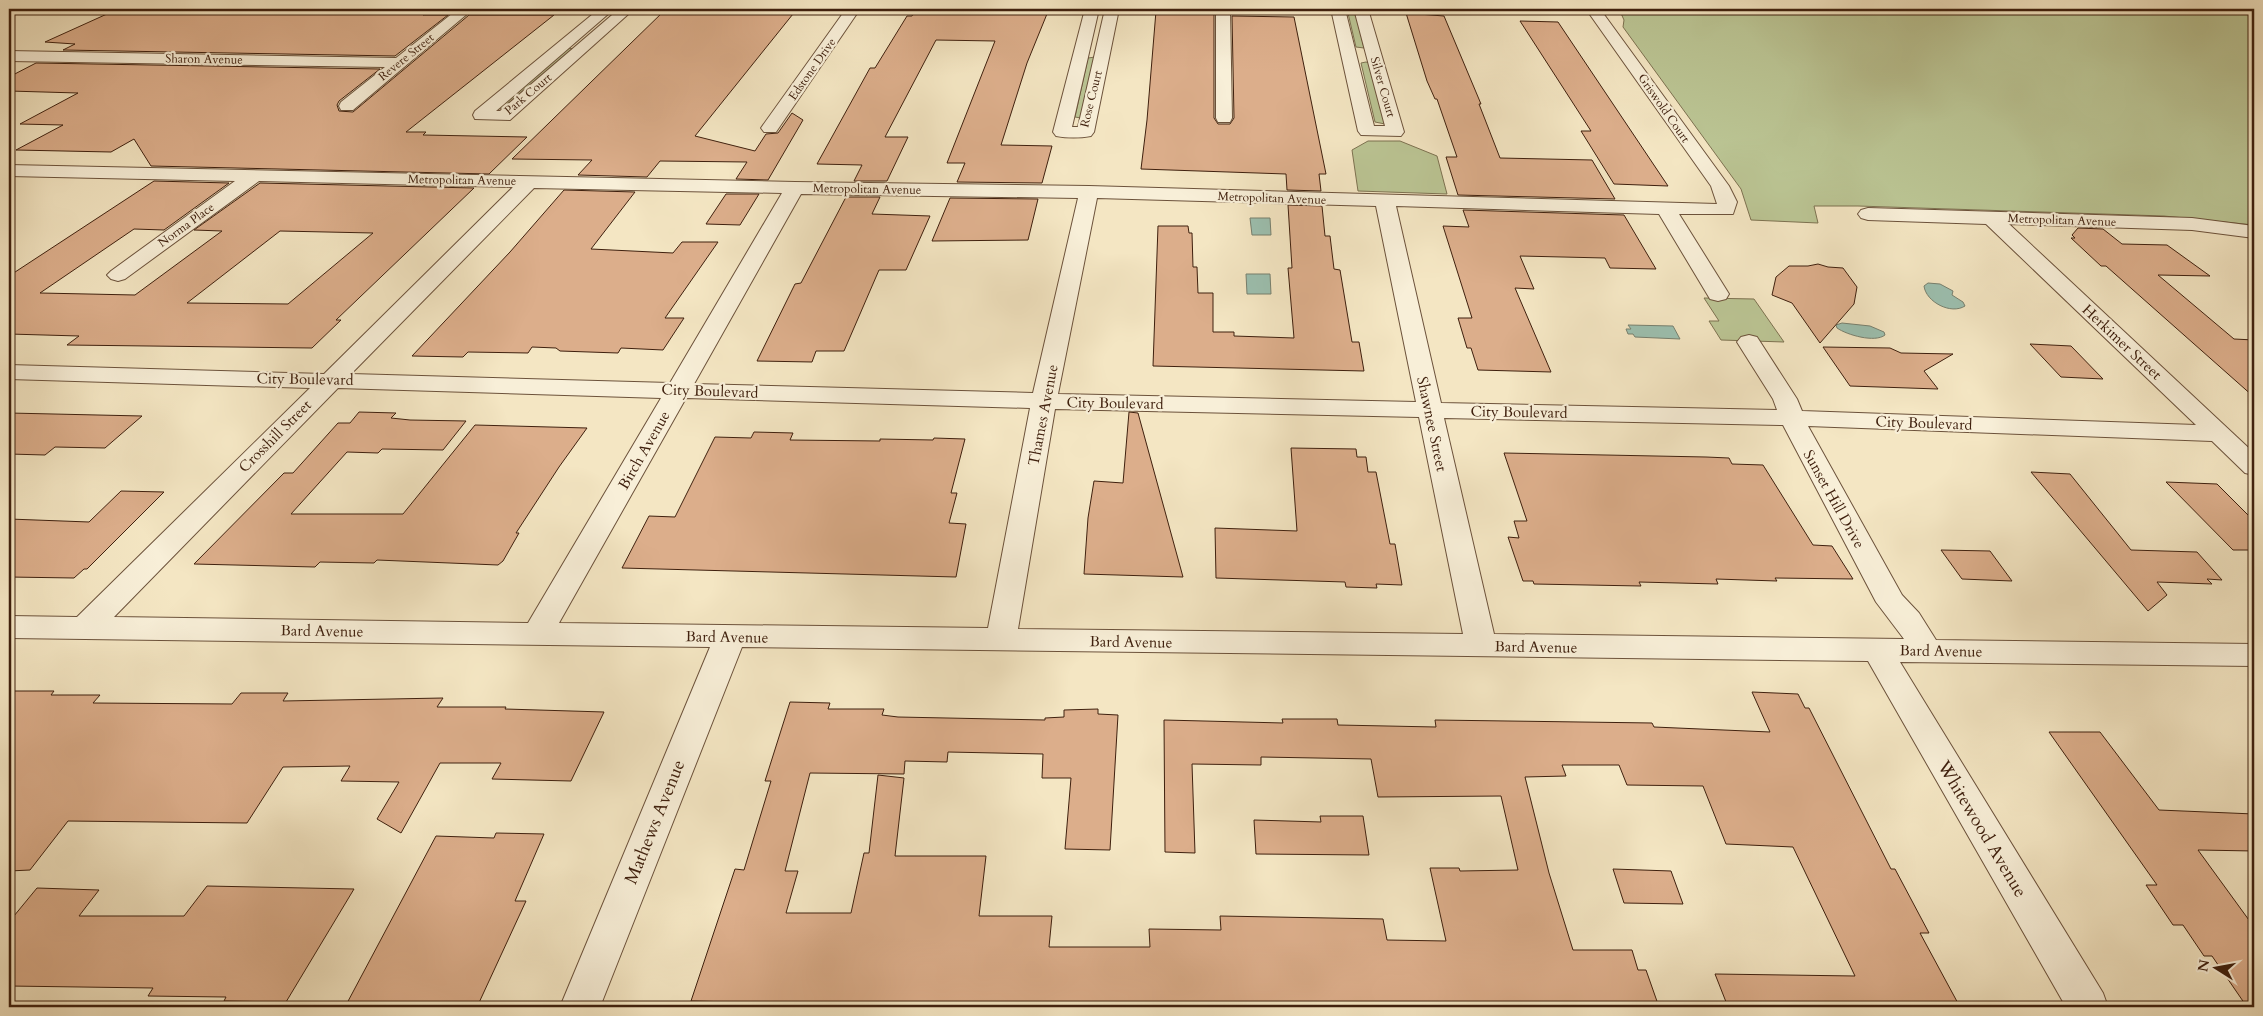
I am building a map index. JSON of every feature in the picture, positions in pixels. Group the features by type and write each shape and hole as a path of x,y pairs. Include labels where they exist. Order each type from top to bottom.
{"street":[{"name":"Revere Street","path":"347,106 398,62 466,9"},
{"name":"Park Court","path":"607,9 481,115 504,116 627,9"},
{"name":"Edstone Drive","path":"770,128 853,9"},
{"name":"Rose Court","path":"1092,9 1062,132 1086,132 1112,9"},
{"path":"1223,9 1224,118"},
{"name":"Silver Court","path":"1338,9 1367,131 1396,132 1360,9"},
{"name":"Griswold Court","path":"1593,9 1720,186 1727,202 1726,210"},
{"path":"570,40 591,40"},
{"path":"1082,49 1103,49"},
{"path":"1349,54 1374,55"},
{"name":"Sharon Avenue","path":"9,56 398,62"},
{"name":"Metropolitan Avenue","path":"10,171 795,188 1089,192 1726,210"},
{"name":"Norma Place","path":"118,275 254,176"},
{"name":"Crosshill Street","path":"86,627 529,182"},
{"name":"Birch Avenue","path":"537,634 795,188"},
{"name":"Thames Avenue","path":"1001,640 1044,401 1089,192"},
{"name":"Shawnee Street","path":"1385,201 1481,646"},
{"path":"1666,209 1718,294"},
{"name":"Metropolitan Avenue","path":"1868,214 2192,224 2254,232"},
{"name":"Herkimer Street","path":"1990,217 2254,467"},
{"name":"Sunset Hill Drive","path":"1749,342 1785,399 1801,439 1891,602 1908,621 1927,651"},
{"name":"City Boulevard","path":"9,372 331,379 1044,401 1793,418 2220,434"},
{"name":"Bard Avenue","path":"9,627 2254,655"},
{"name":"Mathews Avenue","path":"580,1007 730,637"},
{"name":"Whitewood Avenue","path":"1877,650 2088,1007"}],"shaded area":[{"path":"1347,9 1355,9 1364,48 1356,47"},
{"path":"1619,9 2254,9 2254,225 2164,216 1858,206 1814,206 1818,223 1751,220 1741,189 1623,27 1624,20"},
{"path":"568,48 574,49 504,108 498,109"},
{"path":"1095,57 1081,118 1075,117 1088,58"},
{"path":"1361,63 1370,63 1385,124 1375,122"},
{"path":"1368,141 1400,141 1437,156 1447,194 1358,191 1352,150"},
{"path":"1250,218 1270,218 1271,235 1252,235"},
{"path":"1246,274 1270,274 1271,294 1247,294"},
{"path":"1928,283 1940,284 1953,291 1952,295 1963,302 1965,306 1953,309 1934,302 1929,297 1924,286"},
{"path":"1704,298 1754,299 1784,342 1721,340 1709,321 1719,321"},
{"path":"1842,323 1870,326 1884,332 1885,335 1868,338 1854,335 1837,328 1836,325"},
{"path":"1628,325 1673,326 1680,339 1635,337 1633,334 1628,334 1626,329 1631,329"}],"building":[{"path":"118,9 432,9 423,15 448,15 395,56 63,50 75,44 45,42"},
{"path":"666,9 797,9 695,136 755,151 766,134 778,133 792,113 803,120 768,180 736,179 747,162 660,161 647,177 578,175 592,160 512,159"},
{"path":"1015,9 1049,9 1027,63 1001,145 1052,146 1042,183 957,182 965,163 947,163 995,41 936,40 885,137 908,137 887,181 854,181 862,165 817,164 870,68 875,68 907,16 912,16 914,12 1014,12"},
{"path":"1214,10 1214,118 1218,124 1230,124 1234,118 1232,16 1294,17 1326,174 1319,174 1321,191 1287,190 1286,174 1141,169 1156,11"},
{"path":"1406,13 1444,16 1481,104 1479,104 1500,158 1592,160 1615,199 1458,195 1446,157 1457,157 1437,99 1435,99 1427,81"},
{"path":"469,15 554,15 406,132 426,132 423,135 527,137 489,174 151,166 134,139 111,152 16,150 63,125 20,124 78,93 9,91 9,77 36,63 380,69 339,101 337,105 339,111 353,112"},
{"path":"1520,21 1558,22 1668,186 1614,184 1581,131 1591,131"},
{"path":"154,181 229,183 164,230 134,229 40,293 135,295 222,231 194,230 260,183 474,188 336,320 341,320 312,348 67,345 79,336 9,334 9,276","holes":["280,231 373,233 288,304 187,303"]},
{"path":"564,190 635,192 591,249 673,253 682,242 718,242 665,318 684,318 663,350 621,348 618,353 560,351 556,348 532,347 528,353 468,352 463,357 412,356 510,252"},
{"path":"726,194 759,194 740,225 706,224"},
{"path":"846,197 880,197 872,214 930,216 906,270 879,270 844,351 816,351 812,362 757,361 795,284 801,283"},
{"path":"950,198 1038,199 1028,240 932,241"},
{"path":"1288,205 1322,206 1325,236 1330,236 1334,269 1340,270 1352,342 1359,342 1364,371 1153,366 1158,226 1188,226 1189,233 1192,233 1193,267 1197,267 1198,293 1213,293 1213,332 1234,332 1234,336 1294,338 1288,268 1292,268"},
{"path":"1463,210 1624,215 1656,269 1610,268 1605,258 1520,256 1534,289 1515,288 1551,372 1478,370 1471,348 1467,348 1458,318 1472,318 1443,226 1469,227"},
{"path":"2078,228 2103,229 2122,244 2167,245 2210,276 2158,275 2234,339 2254,340 2254,397 2106,266 2101,266 2071,238 2075,238 2072,235"},
{"path":"1818,264 1843,268 1857,287 1854,304 1820,343 1792,303 1772,295 1776,277 1789,266"},
{"path":"2030,344 2071,346 2103,379 2061,377"},
{"path":"1823,347 1890,348 1901,353 1953,354 1924,371 1938,389 1850,386"},
{"path":"359,412 396,413 391,418 410,420 466,421 443,450 382,449 378,453 347,452 291,514 403,514 475,425 587,428 516,533 519,533 503,561 498,565 377,560 374,563 320,562 315,567 194,564 284,473 293,473 338,423 350,423"},
{"path":"1129,412 1138,413 1183,577 1084,574 1088,518 1094,481 1123,483"},
{"path":"9,413 142,416 105,448 55,447 45,455 9,454"},
{"path":"754,432 793,433 790,440 880,441 880,439 965,439 951,493 957,493 949,523 966,524 956,577 622,568 649,516 675,517 715,437 751,438"},
{"path":"1291,448 1356,449 1357,457 1366,457 1368,472 1376,472 1390,544 1395,544 1402,585 1376,584 1377,588 1346,587 1345,582 1216,578 1215,528 1297,531"},
{"path":"1504,453 1729,458 1732,464 1763,465 1813,545 1832,546 1853,579 1775,578 1777,581 1716,579 1718,584 1639,582 1641,586 1534,584 1533,581 1523,581 1508,537 1519,538 1514,521 1527,521"},
{"path":"2031,472 2070,474 2131,550 2197,552 2222,580 2207,579 2212,584 2157,582 2167,595 2148,611"},
{"path":"2166,482 2217,484 2254,521 2254,550 2233,550"},
{"path":"121,491 164,492 87,569 84,569 74,578 9,577 9,519 89,522"},
{"path":"1941,550 1990,551 2012,581 1962,579"},
{"path":"9,691 54,691 51,695 100,695 93,703 232,704 241,693 288,693 283,701 443,698 437,707 506,707 505,709 604,712 571,781 492,779 501,763 440,763 401,833 377,819 399,782 341,781 350,766 283,767 247,823 68,821 30,870 9,871"},
{"path":"1752,692 1798,694 1805,708 1809,708 1891,869 1895,869 1929,933 1920,933 1960,1007 1728,1007 1715,974 1855,976 1793,847 1726,844 1703,786 1627,785 1619,765 1562,765 1566,776 1525,777 1549,873 1573,950 1632,950 1638,970 1646,970 1659,1007 781,1007 782,1003 691,1001 735,869 744,870 771,781 765,781 790,702 830,703 828,709 884,709 882,715 898,717 1045,720 1045,718 1064,717 1064,710 1098,709 1098,714 1118,715 1110,850 1065,849 1071,778 1042,778 1043,754 948,752 947,762 905,761 904,774 810,773 785,871 798,871 786,913 851,913 864,853 869,853 878,775 904,778 895,856 986,856 979,916 1052,916 1049,947 1150,947 1149,929 1221,930 1220,916 1383,919 1387,940 1446,941 1430,868 1459,868 1460,871 1518,870 1501,796 1378,797 1371,759 1261,757 1261,765 1192,764 1195,853 1165,852 1164,720 1283,723 1282,719 1337,719 1338,725 1436,727 1435,720 1652,723 1654,727 1770,732"},
{"path":"2049,732 2100,732 2159,810 2254,814 2254,851 2198,850 2254,927 2254,1007 2247,1007 2212,956 2204,956 2183,925 2173,925 2146,885 2157,885"},
{"path":"1320,816 1363,816 1369,855 1256,854 1254,820 1321,822"},
{"path":"496,833 544,834 515,901 526,901 477,1007 346,1005 436,836 494,838"},
{"path":"1613,869 1671,871 1683,904 1624,903"},
{"path":"207,886 354,889 286,1002 224,1001 226,997 148,996 153,988 9,986 9,922 37,888 99,890 79,916 184,916"}]}
